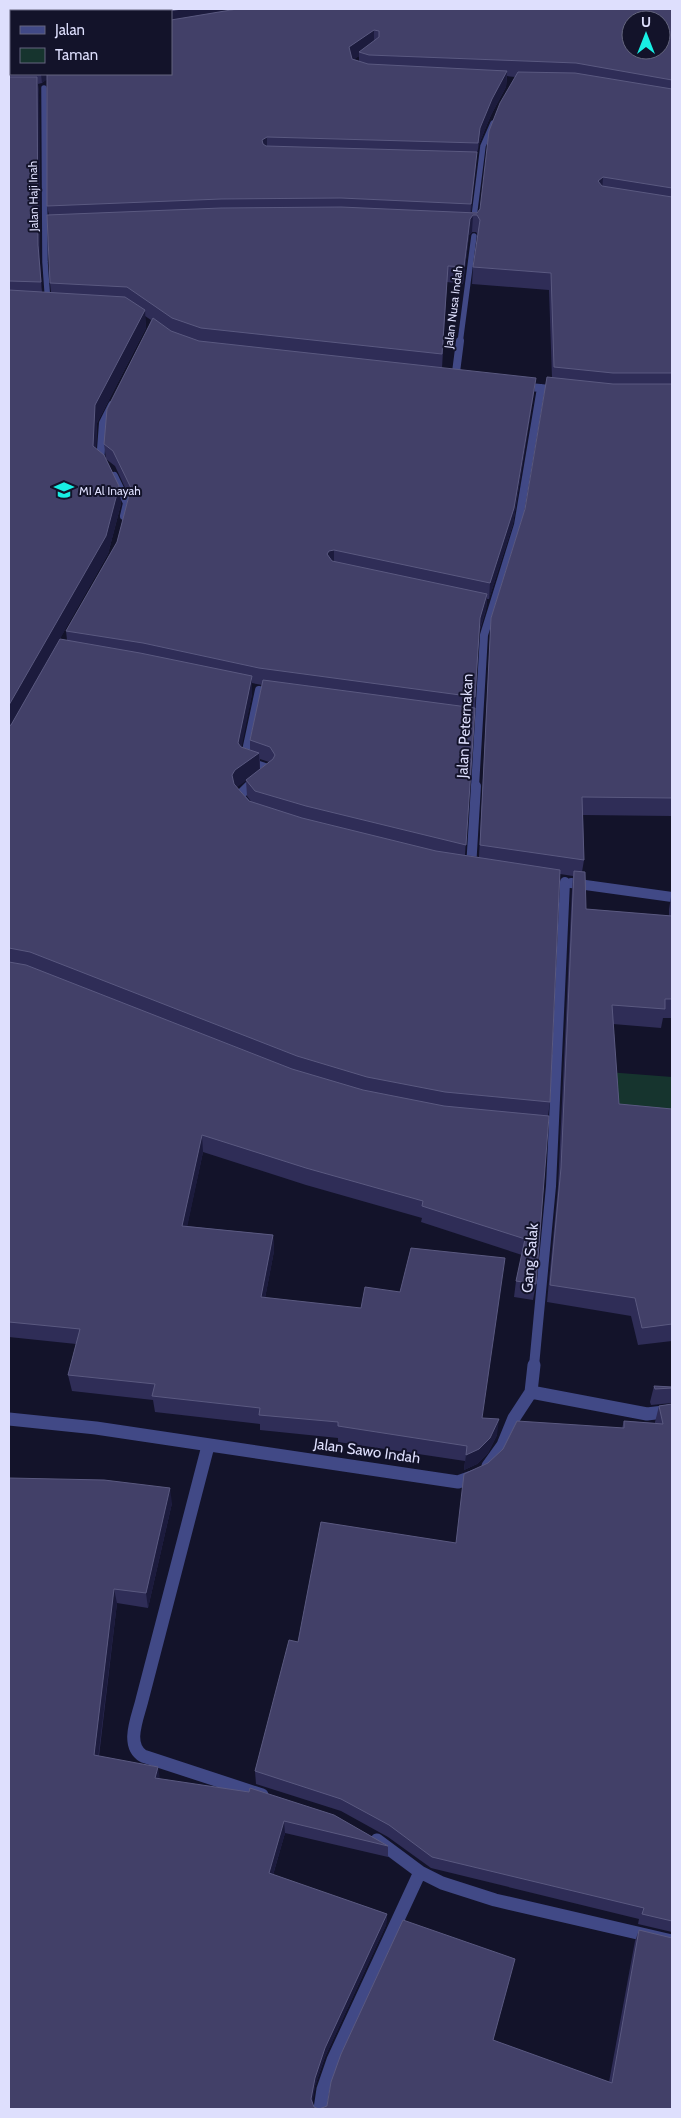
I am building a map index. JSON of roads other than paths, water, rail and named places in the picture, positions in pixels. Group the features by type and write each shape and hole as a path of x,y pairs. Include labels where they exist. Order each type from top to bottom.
{"street":[{"name":"Jalan Haji Inah","path":"36,88 46,85 45,227 48,304"},
{"path":"464,225 474,225 480,164 484,146 495,117"},
{"path":"470,164 480,164"},
{"path":"45,227 54,227"},
{"name":"Jalan Nusa Indah","path":"455,380 474,236"},
{"path":"38,303 58,304"},
{"path":"446,379 465,381"},
{"path":"512,386 567,391"},
{"name":"Jalan Peternakan","path":"471,869 484,636 490,605 501,580 518,525 541,388"},
{"path":"117,394 103,424 100,462 110,469 127,503 122,520"},
{"path":"481,603 490,605"},
{"path":"252,813 240,798 240,793 270,771 268,768 244,760 260,690"},
{"path":"470,717 479,719"},
{"name":"Gang Salak","path":"530,1392 551,1186 548,1127 560,882 672,897"},
{"path":"530,1392 647,1414 672,1411"},
{"name":"Jalan Sawo Indah","path":"9,1419 96,1428 458,1482 478,1476 491,1464 514,1418 530,1392"},
{"path":"208,1446 142,1700 133,1740 134,1746 143,1756 274,1799"},
{"path":"362,1831 384,1844 420,1872 442,1883 495,1900 672,1941"},
{"path":"320,2109 333,2060 420,1872"}],"place":[{"name":"MI Al Inayah","path":"64,490"}]}
